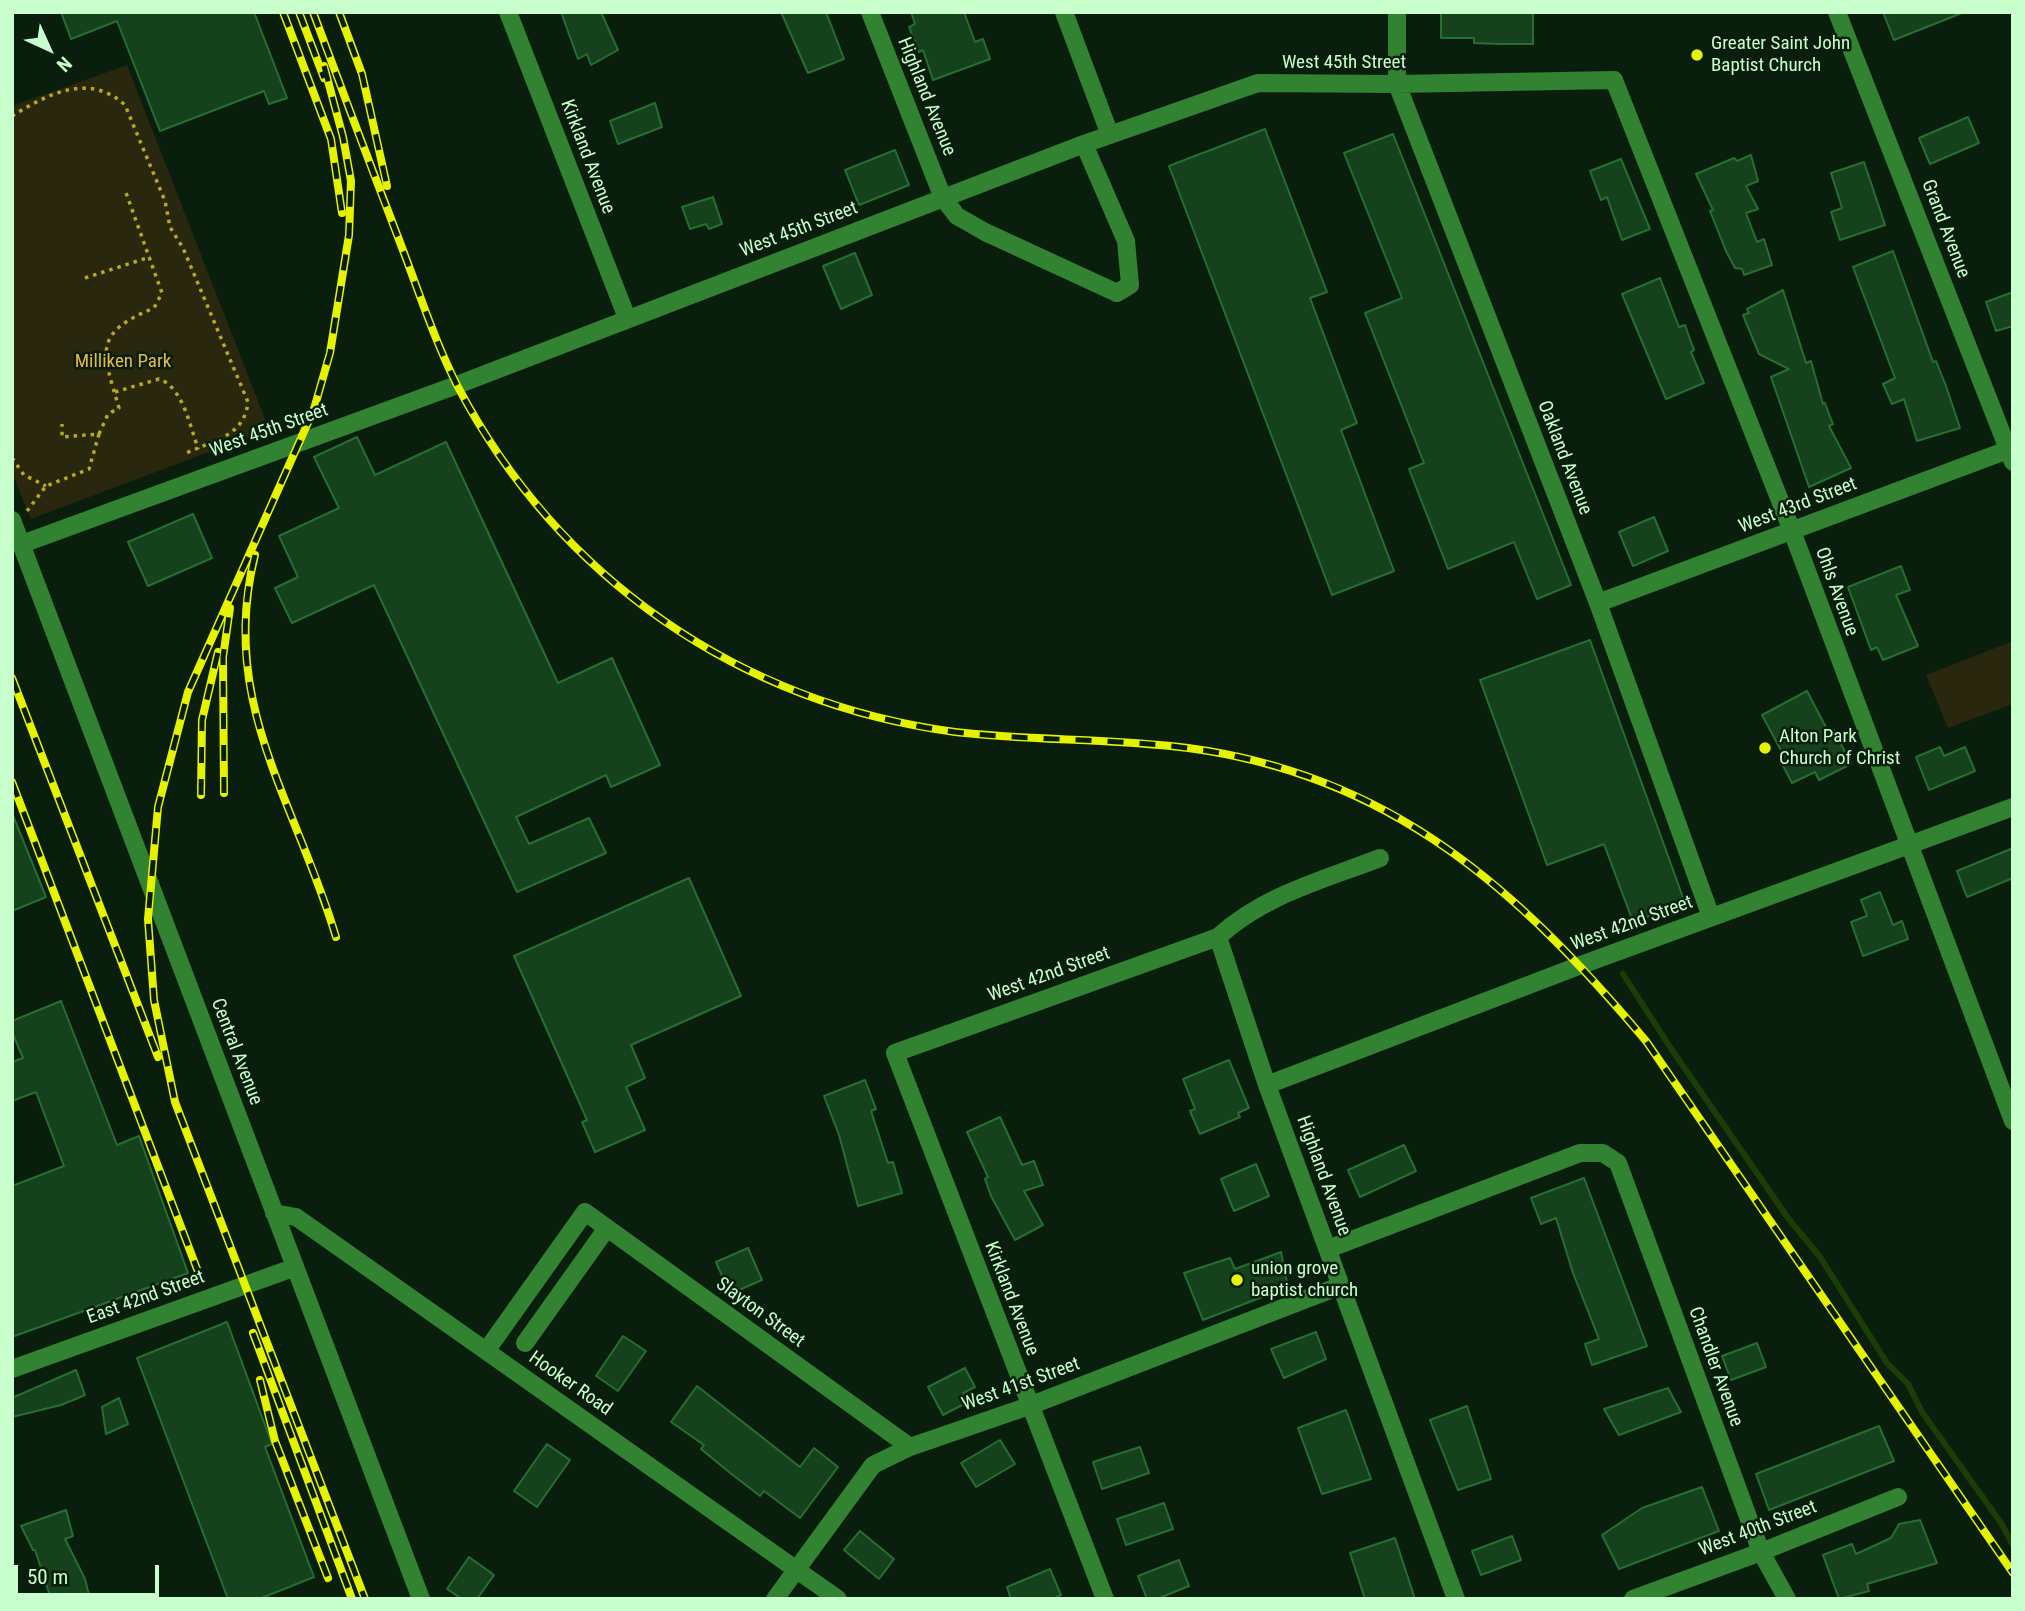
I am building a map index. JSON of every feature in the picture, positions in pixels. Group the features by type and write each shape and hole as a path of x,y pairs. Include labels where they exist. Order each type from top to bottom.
{"street":[{"name":"Kirkland Avenue","path":"508,12 627,318"},
{"name":"Highland Avenue","path":"870,12 943,198"},
{"path":"1064,12 1110,135"},
{"name":"Oakland Avenue","path":"1397,12 1397,85 1598,603 1711,917"},
{"name":"Grand Avenue","path":"1837,12 2011,453"},
{"name":"West 45th Street","path":"16,530 457,385 1084,144 1258,83 1397,85 1614,80"},
{"name":"Ohls Avenue","path":"1614,80 1791,531 2013,1121"},
{"path":"943,198 957,216 985,232 1117,293 1130,285 1126,241 1084,144"},
{"name":"West 43rd Street","path":"1598,603 2011,453"},
{"name":"Central Avenue","path":"16,530 293,1268 421,1599"},
{"name":"West 42nd Street","path":"1267,1085 1711,917 2013,807"},
{"path":"1218,937 1241,916 1276,897 1380,858"},
{"name":"Highland Avenue","path":"1218,937 1267,1085 1456,1599"},
{"name":"West 42nd Street","path":"895,1053 1218,937"},
{"name":"Kirkland Avenue","path":"895,1053 1105,1599"},
{"name":"Chandler Avenue","path":"1328,1249 1580,1153 1602,1153 1618,1163 1761,1552 1787,1599"},
{"name":"Slayton Street","path":"486,1351 585,1212 910,1447"},
{"name":"Hooker Road","path":"274,1213 296,1217 838,1599"},
{"path":"525,1343 607,1228"},
{"name":"East 42nd Street","path":"12,1369 293,1268"},
{"name":"West 41st Street","path":"775,1599 873,1465 910,1447 1029,1406 1340,1286"},
{"name":"West 40th Street","path":"1633,1599 1761,1552 1898,1496"}],"path":[{"path":"12,116 45,96 76,88 99,89 113,95 125,105 165,201 170,227 183,248 248,402 247,414 239,427 228,437 186,453"},
{"path":"16,530 46,486 89,469 108,414 119,408 104,355 111,334 132,317 154,308 160,300 160,284 125,190"},
{"path":"85,278 150,257"},
{"path":"115,392 159,379 166,382 176,392 198,448"},
{"path":"62,424 62,436 68,438 99,434"},
{"path":"12,458 24,475 46,486"}],"green space":[{"name":"Milliken Park","path":"127,65 265,419 259,433 31,519 12,473 12,106"},
{"path":"2013,641 2013,704 1948,728 1926,675"}],"building":[{"path":"61,12 254,12 287,98 269,104 264,91 160,131 117,21 71,39"},
{"path":"561,12 601,12 618,50 591,65 587,54 578,59"},
{"path":"781,12 826,12 844,59 808,73"},
{"path":"911,12 964,12 975,42 983,39 990,59 933,80 923,50 919,52 909,27 915,24"},
{"path":"1441,12 1533,12 1533,44 1474,43 1474,38 1441,38"},
{"path":"1883,12 1962,12 1962,13 1894,40"},
{"path":"655,103 662,127 618,144 610,121"},
{"path":"1968,117 1979,143 1930,164 1919,138"},
{"path":"1265,129 1327,292 1310,298 1357,423 1341,430 1394,571 1332,595 1169,166"},
{"path":"1393,134 1571,585 1537,599 1514,542 1448,569 1409,469 1424,463 1365,313 1402,298 1344,153"},
{"path":"895,150 909,185 859,205 845,170"},
{"path":"1751,155 1758,181 1746,186 1758,209 1746,213 1757,242 1764,239 1772,265 1744,275 1742,269 1735,268 1726,251 1710,211 1713,210 1696,174 1734,158 1737,161"},
{"path":"1621,159 1650,229 1622,240 1607,197 1601,200 1590,171"},
{"path":"1864,162 1885,225 1840,240 1831,212 1842,208 1831,173"},
{"path":"713,197 722,224 709,229 706,224 690,229 682,207"},
{"path":"1893,251 1960,428 1917,441 1904,399 1892,404 1883,384 1895,378 1853,267"},
{"path":"855,253 872,295 841,309 823,266"},
{"path":"1660,278 1679,327 1685,325 1694,350 1691,352 1704,383 1666,399 1622,294"},
{"path":"1783,290 1806,363 1811,361 1823,404 1825,403 1833,424 1829,426 1851,468 1809,487 1771,377 1789,369 1759,354 1743,315 1749,313 1747,309"},
{"path":"2013,292 2013,326 1996,331 1986,302"},
{"path":"357,437 375,475 446,442 558,683 612,658 660,765 611,787 606,775 516,817 529,844 589,818 606,853 517,892 374,585 292,623 275,588 298,577 279,536 339,508 314,457"},
{"path":"193,514 212,558 148,586 128,542"},
{"path":"1654,517 1668,551 1633,566 1619,532"},
{"path":"1901,566 1910,590 1896,595 1918,646 1883,660 1877,647 1871,650 1848,587"},
{"path":"1590,640 1685,903 1633,922 1604,844 1547,865 1480,680"},
{"path":"1807,691 1829,733 1834,730 1851,764 1819,780 1815,772 1792,783 1779,758 1784,756 1762,715"},
{"path":"1940,747 1944,756 1965,747 1975,771 1929,790 1916,757"},
{"path":"12,813 46,897 12,911"},
{"path":"2013,848 2013,878 1967,897 1957,871"},
{"path":"689,878 741,996 631,1045 645,1078 626,1087 645,1130 595,1152 582,1122 587,1120 514,956"},
{"path":"1880,892 1893,925 1902,921 1908,939 1863,956 1851,922 1867,916 1861,900"},
{"path":"61,1001 117,1145 139,1136 188,1273 12,1337 12,1186 64,1166 36,1092 12,1101 12,1062 23,1058 12,1032 12,1021"},
{"path":"1229,1060 1249,1108 1238,1113 1240,1117 1200,1134 1190,1111 1195,1109 1183,1079"},
{"path":"865,1080 876,1109 871,1111 888,1163 893,1162 902,1193 858,1206 839,1135 824,1096"},
{"path":"1000,1117 1022,1165 1034,1161 1043,1185 1024,1191 1043,1225 1015,1240 991,1196 985,1179 988,1177 967,1132"},
{"path":"1404,1145 1416,1171 1360,1197 1348,1170"},
{"path":"1256,1164 1269,1196 1234,1211 1221,1179"},
{"path":"1584,1178 1647,1346 1592,1365 1585,1344 1599,1339 1573,1273 1556,1218 1541,1224 1531,1198"},
{"path":"748,1248 762,1280 730,1294 716,1262"},
{"name":"union grove baptist church","path":"1281,1252 1288,1287 1203,1320 1184,1273 1230,1258 1235,1269"},
{"path":"227,1322 272,1444 265,1447 314,1577 259,1599 228,1599 137,1358"},
{"path":"1316,1332 1326,1359 1284,1378 1271,1349"},
{"path":"623,1336 646,1351 618,1391 596,1376"},
{"path":"1757,1343 1766,1367 1731,1380 1722,1356"},
{"path":"965,1368 975,1387 963,1393 968,1402 943,1415 928,1387"},
{"path":"76,1370 85,1395 61,1405 12,1417 12,1398"},
{"path":"697,1386 800,1467 814,1448 838,1467 800,1518 764,1491 760,1496 701,1449 704,1445 671,1422"},
{"path":"1668,1388 1681,1412 1619,1435 1604,1409"},
{"path":"119,1398 128,1424 106,1434 102,1407"},
{"path":"1467,1406 1491,1479 1458,1490 1430,1420"},
{"path":"1346,1410 1371,1479 1322,1494 1298,1428"},
{"path":"1879,1426 1894,1461 1769,1510 1756,1474"},
{"path":"1000,1440 1015,1464 976,1487 961,1463"},
{"path":"547,1444 570,1460 537,1507 514,1491"},
{"path":"1140,1447 1149,1473 1102,1489 1093,1462"},
{"path":"1702,1487 1719,1531 1619,1569 1602,1535 1642,1508"},
{"path":"1164,1503 1173,1529 1126,1545 1117,1519"},
{"path":"66,1510 73,1536 65,1539 85,1579 90,1599 51,1599 35,1550 21,1526"},
{"path":"1920,1520 1937,1563 1867,1584 1869,1591 1839,1599 1823,1555 1852,1544 1856,1554 1891,1538 1899,1524"},
{"path":"860,1531 894,1559 879,1579 844,1550"},
{"path":"1512,1536 1521,1560 1481,1575 1472,1551"},
{"path":"1395,1538 1415,1599 1365,1599 1350,1553"},
{"path":"469,1557 494,1575 477,1599 462,1599 447,1589"},
{"path":"1179,1560 1189,1586 1157,1599 1147,1599 1138,1576"},
{"path":"1050,1569 1061,1595 1053,1599 1011,1599 1007,1587"}],"waterway":[{"path":"1623,974 1788,1218 1820,1257 1887,1363 1908,1384 1922,1412 2001,1523 2013,1545"}],"railway":[{"path":"283,12 331,139 342,213"},
{"path":"299,12 324,78"},
{"path":"313,12 428,317 458,387 500,456 548,518 603,573 664,621 730,661 801,693 876,717 955,732 1159,745 1261,762 1328,784 1389,813 1446,848 1499,889 1550,935 1646,1041 2013,1573"},
{"path":"339,12 362,74 387,186"},
{"path":"324,66 343,137 351,181 349,235 330,353 314,409 188,692 158,807 148,919 154,1000 175,1102 365,1599"},
{"path":"255,555 246,608 246,658 254,705 283,796 320,888 336,937"},
{"path":"224,793 223,657 230,608"},
{"path":"201,795 202,720 218,652"},
{"path":"12,678 158,1057"},
{"path":"12,782 197,1269"},
{"path":"253,1333 352,1599"},
{"path":"260,1380 275,1441 328,1578"}],"place":[{"name":"Greater Saint John Baptist Church","path":"1697,55"},
{"name":"Alton Park Church of Christ","path":"1765,748"},
{"name":"union grove baptist church","path":"1237,1280"}]}
